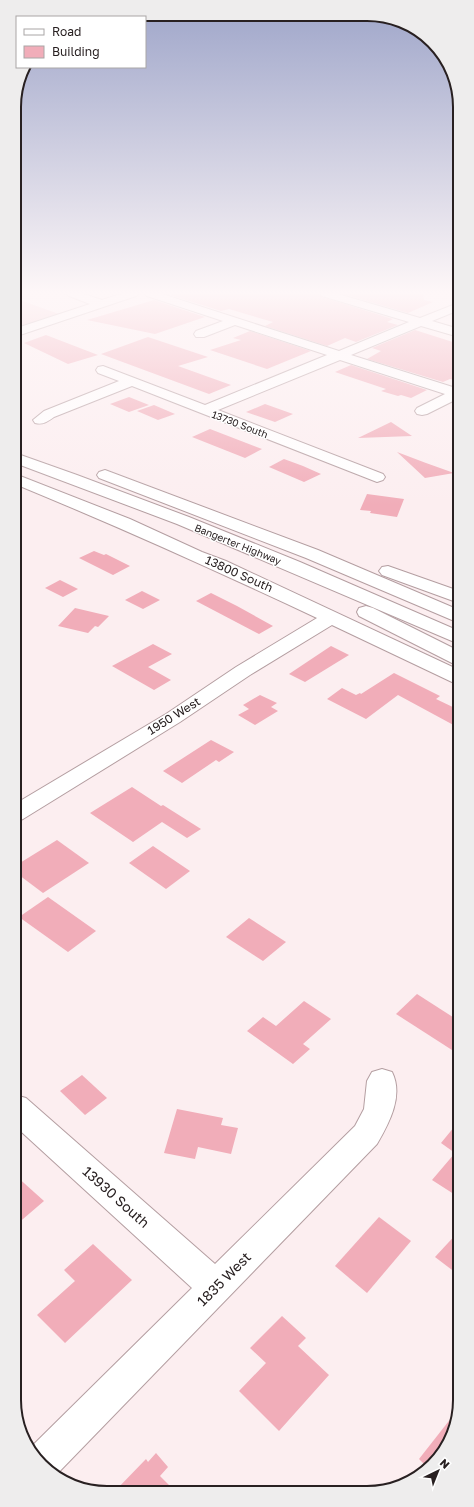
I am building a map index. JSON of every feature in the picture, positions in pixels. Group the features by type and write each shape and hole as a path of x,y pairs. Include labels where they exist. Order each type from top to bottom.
{"main road":[{"path":"205,410 317,364"},
{"path":"368,364 453,392"},
{"name":"13730 South","path":"103,370 377,477"},
{"path":"40,420 49,414 132,381"},
{"path":"422,411 453,396"},
{"name":"Bangerter Highway","path":"21,446 135,486 312,554 453,614"},
{"name":"Bangerter Highway","path":"21,460 164,514 310,573 453,635"},
{"name":"13800 South","path":"21,481 124,523 196,556 220,565 453,675"},
{"path":"135,486 244,520 453,595"},
{"path":"164,514 251,554 453,656"},
{"name":"1950 West","path":"21,810 173,718 232,678 332,618"},
{"name":"1835 West","path":"45,1460 366,1135 377,1118 382,1100 382,1081"},
{"name":"13930 South","path":"21,1112 216,1287"}],"building":[{"path":"129,364 184,364 178,366 231,385 209,394"},
{"path":"253,364 278,364 267,369"},
{"path":"385,364 453,364 453,380 450,379 443,382"},
{"path":"351,365 427,390 411,398 401,395 398,396 381,391 386,389 335,372"},
{"path":"129,397 149,405 129,412 110,404"},
{"path":"265,404 293,414 275,422 246,412"},
{"path":"154,405 175,414 158,420 137,411"},
{"path":"391,422 412,436 358,438"},
{"path":"210,429 262,449 245,458 192,437"},
{"path":"397,452 453,473 425,478"},
{"path":"284,459 321,474 304,482 269,467"},
{"path":"367,494 404,499 397,517 360,510"},
{"path":"94,551 104,555 106,554 130,566 113,575 79,558"},
{"path":"60,580 78,589 63,597 45,588"},
{"path":"142,591 160,600 143,609 125,600"},
{"path":"211,593 273,626 259,634 196,601"},
{"path":"75,608 109,616 98,627 95,626 88,633 58,626"},
{"path":"153,644 172,654 148,667 171,680 154,690 112,666"},
{"path":"331,646 349,655 305,682 289,674"},
{"path":"394,673 440,696 436,699 453,707 453,725 398,695 366,719 327,699 342,688 356,695 361,694"},
{"path":"260,695 277,703 271,707 278,711 255,725 238,715 249,709 243,705"},
{"path":"211,740 234,752 219,762 216,760 182,783 163,771"},
{"path":"132,787 201,829 187,838 162,822 133,842 90,813"},
{"path":"57,840 89,863 43,893 21,876 21,862"},
{"path":"153,846 190,871 166,889 129,863"},
{"path":"48,897 96,931 68,952 21,918 21,916"},
{"path":"249,918 286,942 263,961 226,937"},
{"path":"417,994 453,1017 453,1049 452,1050 396,1014"},
{"path":"304,1001 331,1019 303,1044 310,1049 293,1064 247,1031 263,1017 276,1026"},
{"path":"82,1075 107,1098 85,1115 60,1091"},
{"path":"177,1109 223,1118 221,1125 238,1128 231,1154 198,1147 195,1159 164,1153"},
{"path":"453,1128 453,1152 441,1143"},
{"path":"453,1155 453,1194 432,1180"},
{"path":"21,1180 44,1201 21,1221"},
{"path":"379,1217 411,1241 367,1293 335,1266"},
{"path":"453,1238 453,1271 435,1257"},
{"path":"93,1244 132,1280 65,1343 37,1315 75,1281 64,1270"},
{"path":"282,1316 306,1338 298,1346 329,1375 279,1431 239,1391 266,1363 250,1348"},
{"path":"451,1419 446,1433 436,1451 425,1451"},
{"path":"156,1453 168,1467 160,1476 170,1486 120,1486 146,1459 148,1462"}]}
